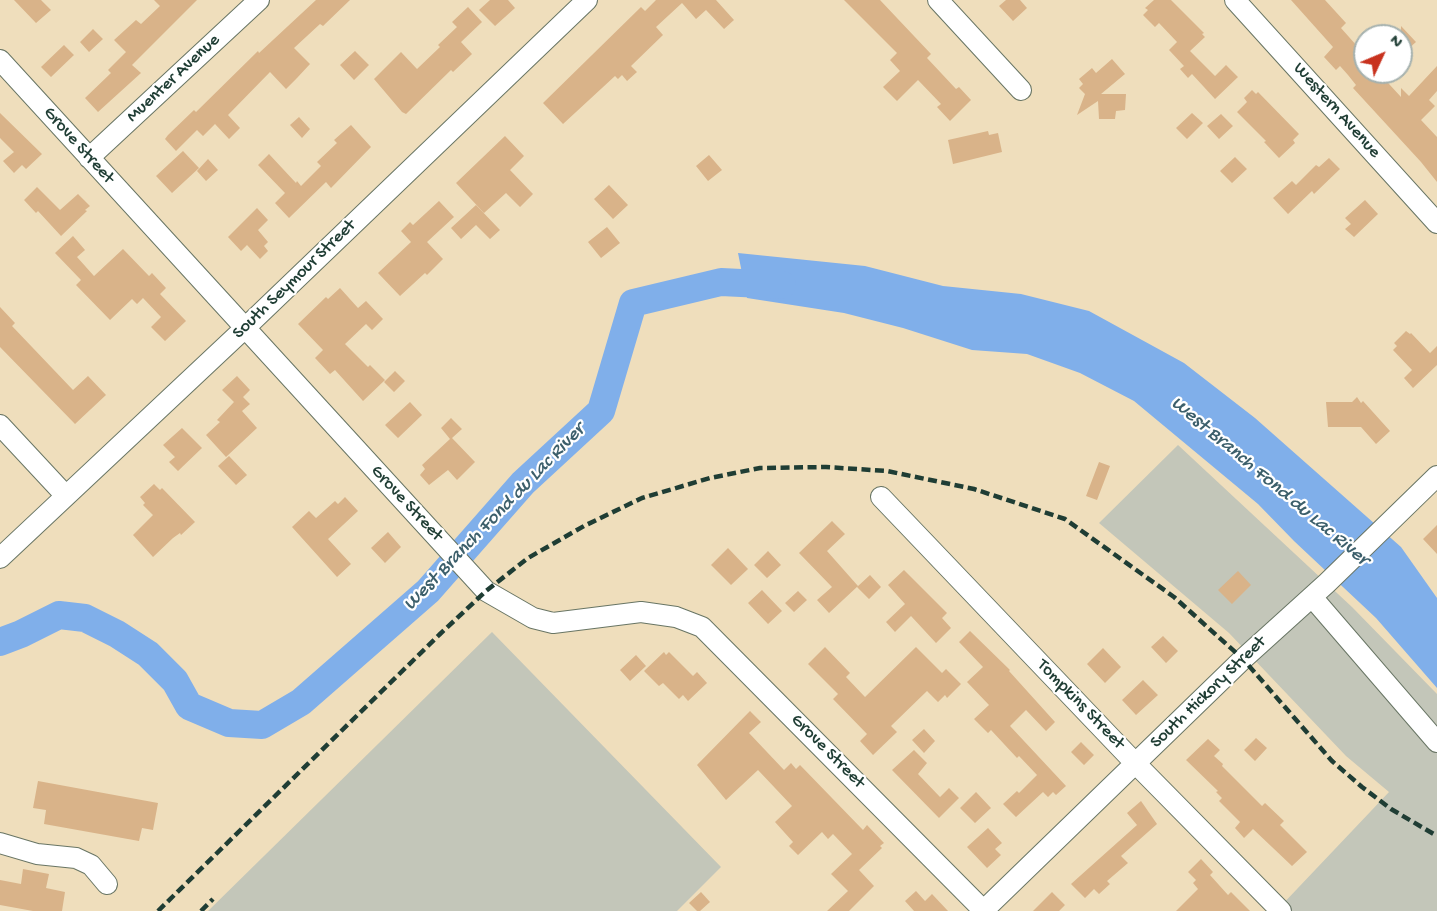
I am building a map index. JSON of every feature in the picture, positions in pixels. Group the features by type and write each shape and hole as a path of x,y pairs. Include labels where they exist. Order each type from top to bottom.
{"street":[{"name":"Muenter Avenue","path":"89,159 259,0"},
{"name":"South Seymour Street","path":"0,558 245,328 587,0"},
{"path":"938,0 1021,90"},
{"name":"Western Avenue","path":"1235,0 1437,223"},
{"name":"Grove Street","path":"0,60 486,591 543,621 564,623 641,612 676,617 702,627 984,911"},
{"path":"0,425 66,496"},
{"name":"South Hickory Street","path":"984,911 1243,659 1327,583 1437,476"},
{"name":"Tompkins Street","path":"881,497 1136,764 1281,911"},
{"path":"1312,597 1437,741"},
{"path":"0,843 37,854 76,858 91,865 107,884"}],"shaded area":[{"path":"1178,445 1352,607 1437,694 1437,911 1281,911 1279,908 1389,792 1346,756 1229,633 1099,523"},
{"path":"492,632 721,867 677,911 208,911"}],"water":[{"path":"738,253 865,266 943,286 1021,294 1089,311 1184,363 1255,418 1401,547 1437,598 1437,688 1376,618 1258,504 1134,401 1080,373 1027,354 972,350 903,328 844,313 747,298"}],"building":[{"path":"14,0 41,0 51,10 36,23"},
{"path":"154,0 197,0 132,65 141,73 98,112 85,98 111,73 108,70 126,52 114,40 136,20 141,24 160,6"},
{"path":"316,0 350,0 323,26 320,24 294,48 310,64 286,89 270,72 228,115 240,128 229,139 215,124 203,136 197,130 176,151 165,139 168,135 194,110 196,112 258,51 259,53"},
{"path":"490,0 508,0 515,8 495,26 479,10"},
{"path":"656,0 716,0 734,20 724,29 706,10 696,19 682,3 656,27 663,35 631,66 637,72 627,81 622,75 618,79 615,76 563,124 543,103 641,7 645,11"},
{"path":"844,0 880,0 931,54 927,58 956,89 959,87 971,100 950,121 937,107 941,104 918,80 897,101 883,87 900,71 890,60 897,53"},
{"path":"1006,0 1020,0 1027,8 1013,21 999,6"},
{"path":"1154,0 1171,0 1204,33 1202,34 1205,37 1190,51 1215,76 1226,65 1238,77 1215,99 1192,74 1188,78 1180,69 1184,66 1169,50 1177,42 1159,23 1155,27 1143,15 1148,10 1145,8"},
{"path":"1291,0 1325,0 1346,23 1341,28 1353,42 1353,81 1340,66 1336,70 1324,57 1333,47"},
{"path":"468,7 482,22 461,42 472,54 453,72 451,70 406,114 402,112 374,79 401,52 417,69 457,27 452,22"},
{"path":"93,29 103,39 89,52 80,42"},
{"path":"64,45 74,55 51,77 41,67"},
{"path":"355,51 369,65 354,80 340,65"},
{"path":"1112,59 1125,74 1101,94 1126,94 1125,110 1116,111 1115,119 1099,119 1098,101 1077,115 1085,94 1079,88 1083,84 1079,79 1092,68 1096,73"},
{"path":"1437,66 1437,91 1429,100 1435,106 1421,120 1437,137 1437,182 1353,88 1356,85 1389,84 1401,97 1401,88 1409,96"},
{"path":"1252,90 1256,94 1258,92 1299,134 1293,140 1295,143 1279,158 1264,142 1266,141 1237,112 1247,102 1244,98"},
{"path":"0,113 42,154 26,169 22,165 14,173 3,161 14,152 0,138"},
{"path":"1192,113 1203,123 1187,139 1176,128"},
{"path":"1221,114 1233,126 1219,139 1207,126"},
{"path":"299,117 310,129 302,138 290,125"},
{"path":"351,125 371,147 331,188 326,182 289,218 275,203 285,193 258,165 269,154 301,186 321,166 317,162 337,143 334,140"},
{"path":"988,131 989,135 998,133 1002,152 953,164 948,140"},
{"path":"505,136 524,156 510,170 533,194 520,207 506,193 484,213 456,183"},
{"path":"183,151 199,168 172,193 156,176"},
{"path":"709,155 722,170 708,181 696,166"},
{"path":"1235,157 1247,169 1232,183 1220,171"},
{"path":"1329,158 1340,169 1314,194 1312,191 1288,214 1273,198 1292,181 1296,185 1316,165 1319,167"},
{"path":"208,159 218,170 206,181 197,171"},
{"path":"609,185 628,205 613,219 594,199"},
{"path":"37,187 60,210 78,194 90,206 61,236 38,211 36,213 24,200"},
{"path":"1365,200 1378,214 1354,237 1345,229 1351,224 1345,218"},
{"path":"439,201 454,217 427,242 443,259 400,296 378,273 411,242 401,231 410,222 413,225"},
{"path":"476,205 500,230 490,239 476,225 461,239 451,228"},
{"path":"257,208 268,220 258,230 268,242 264,246 268,251 260,259 247,245 241,251 228,237"},
{"path":"607,227 620,243 601,258 588,242"},
{"path":"73,236 85,250 77,257 94,276 123,249 149,276 152,273 166,288 160,294 186,321 165,341 151,327 161,317 143,298 137,304 132,299 110,320 76,285 81,280 55,253"},
{"path":"340,288 358,308 366,301 383,319 372,330 366,324 345,344 385,380 363,401 335,370 330,374 315,358 323,350 298,324 326,297 328,299"},
{"path":"0,307 15,323 12,326 73,390 88,376 106,395 75,424 0,347"},
{"path":"1406,331 1411,333 1430,353 1437,346 1437,365 1413,388 1404,378 1412,370 1393,350 1397,346 1394,343"},
{"path":"395,371 405,381 394,392 384,382"},
{"path":"237,376 250,390 243,397 250,404 242,411 257,428 226,457 206,435 220,422 217,420 234,402 222,390"},
{"path":"1357,397 1390,431 1376,444 1361,427 1328,427 1326,402 1352,402"},
{"path":"410,402 422,415 398,438 385,425"},
{"path":"451,418 462,429 452,438 475,462 457,480 448,470 429,485 420,475 425,469 422,465 450,439 441,428"},
{"path":"182,428 202,448 178,471 169,462 175,457 163,445"},
{"path":"229,456 247,475 236,485 218,466"},
{"path":"1099,462 1110,466 1097,500 1086,496"},
{"path":"154,484 160,490 162,488 195,522 153,557 133,535 153,515 143,505 145,503 140,497"},
{"path":"345,497 358,511 328,539 351,564 337,577 292,527 309,511 316,518 335,501 338,504"},
{"path":"832,521 845,534 827,551 858,586 829,613 817,600 832,587 799,553"},
{"path":"1437,525 1437,554 1423,539"},
{"path":"388,532 401,547 385,563 371,548"},
{"path":"728,548 748,569 731,585 711,565"},
{"path":"768,551 781,565 767,578 754,565"},
{"path":"904,570 947,613 942,618 951,628 936,643 911,616 895,632 886,622 905,604 888,585"},
{"path":"1238,571 1251,585 1232,604 1218,590"},
{"path":"870,575 881,587 869,599 857,587"},
{"path":"762,590 782,611 768,624 748,603"},
{"path":"798,591 807,600 794,612 785,603"},
{"path":"970,631 1010,670 1055,722 1046,731 1026,710 1010,726 1066,786 1056,795 1053,792 1048,797 1043,792 1016,817 1003,804 1017,791 1019,793 1037,775 1019,756 1017,758 991,730 988,733 974,719 989,705 967,682 983,667 959,642"},
{"path":"1163,636 1178,651 1166,663 1151,647"},
{"path":"825,647 850,673 846,677 865,697 916,647 942,673 946,669 961,684 947,698 945,695 938,702 927,691 891,726 897,732 873,755 860,741 867,734 833,699 838,694 808,664"},
{"path":"1103,648 1121,667 1105,683 1087,664"},
{"path":"664,652 666,655 669,652 693,676 697,672 707,683 688,701 683,695 679,699 663,683 659,686 644,671"},
{"path":"636,655 646,666 630,681 620,670"},
{"path":"1143,680 1158,695 1136,715 1122,700"},
{"path":"750,711 761,722 749,733 784,770 791,763 796,769 800,765 863,830 867,825 884,843 880,846 882,848 859,870 874,886 849,911 827,911 848,891 831,874 852,854 833,834 828,839 822,832 798,855 789,846 793,842 775,822 792,806 758,770 726,800 697,765"},
{"path":"924,729 935,741 924,753 912,740"},
{"path":"1256,738 1267,748 1255,761 1244,750"},
{"path":"1208,739 1220,750 1214,756 1223,764 1222,766 1262,806 1265,803 1284,821 1280,825 1307,852 1292,866 1253,829 1244,838 1235,828 1240,822 1219,801 1222,798 1216,792 1218,791 1186,760"},
{"path":"1081,742 1094,755 1084,765 1071,752"},
{"path":"914,750 927,763 918,774 940,797 949,788 959,798 939,818 892,770"},
{"path":"38,781 158,803 153,830 142,828 139,841 44,824 46,810 33,808"},
{"path":"976,792 991,808 975,823 960,808"},
{"path":"1141,801 1157,824 1121,856 1128,863 1107,881 1110,884 1099,894 1094,889 1085,898 1071,884 1137,825 1127,813"},
{"path":"988,828 1002,843 995,849 1001,855 987,868 967,847"},
{"path":"1201,859 1213,872 1210,875 1228,895 1231,892 1250,911 1176,911 1198,889 1193,883 1196,880 1188,872"},
{"path":"23,869 49,874 46,888 65,892 62,911 33,911 0,905 0,880 21,884"},
{"path":"916,891 925,901 932,894 948,911 914,911 905,901"},
{"path":"701,892 710,902 697,911 689,903"},
{"path":"1052,892 1065,905 1059,911 1033,911"}],"waterway":[{"name":"West Branch Fond du Lac River","path":"0,642 59,615 85,618 117,634 148,654 175,681 189,706 229,723 262,725 301,702 428,591 523,483 601,411 633,303 721,282 782,285"}],"railway":[{"path":"158,911 439,635 486,591 528,558 584,526 642,498 710,478 760,468 826,467 887,471 974,489 1065,519 1174,597 1243,659 1332,761 1362,787 1391,809 1437,836"},
{"path":"201,911 213,899"}]}
